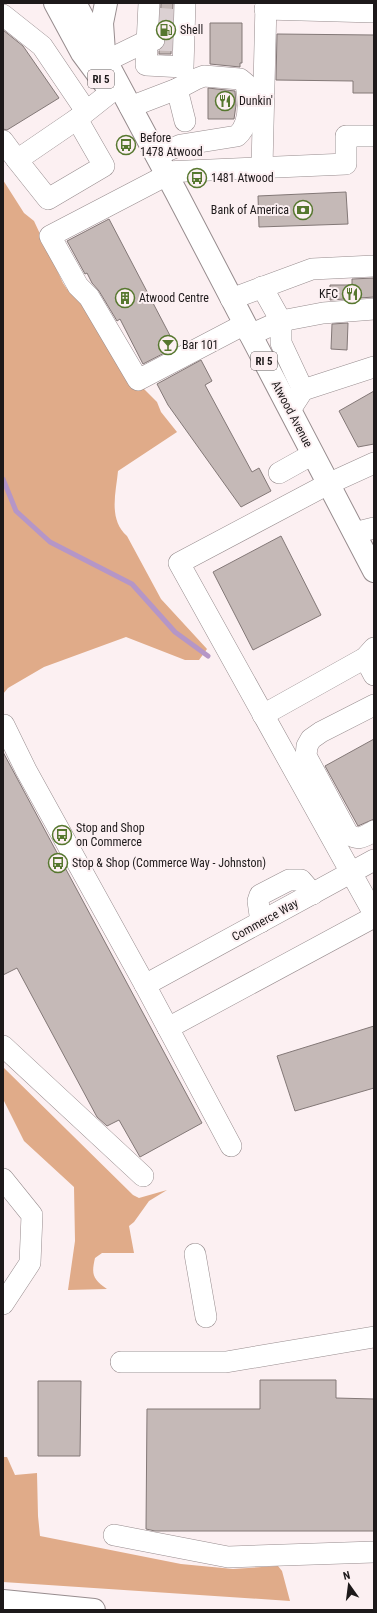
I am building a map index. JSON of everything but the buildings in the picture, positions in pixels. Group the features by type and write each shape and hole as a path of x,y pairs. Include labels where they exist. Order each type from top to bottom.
{"main road":[{"name":"Atwood Avenue","path":"55,3 82,53 161,163"},
{"name":"Atwood Avenue","path":"75,3 161,163 328,484 364,530 374,571"},
{"path":"105,60 102,24 106,3"},
{"path":"3,1601 94,1610"}],"street":[{"path":"262,167 266,6 374,12"},
{"path":"150,13 150,40 146,65 183,67 181,41 182,15"},
{"path":"3,15 42,46 81,115 104,166 48,199 3,141"},
{"path":"105,60 150,40"},
{"path":"130,107 177,89 204,76 240,79 244,81 246,87 248,113 246,124 242,132 237,136 181,144 161,163 50,236 78,286 89,297 138,380 205,346 248,330 281,321 322,313 374,309"},
{"path":"177,89 186,121"},
{"path":"17,160 111,92"},
{"path":"161,163 262,167 346,164 346,136 374,136"},
{"path":"231,299 312,269 374,266"},
{"path":"262,287 281,321 281,343 303,390"},
{"path":"290,410 303,390 374,367"},
{"path":"279,473 313,454"},
{"path":"168,1028 372,906 351,873 179,563 328,484 374,463"},
{"path":"263,715 372,659"},
{"path":"374,705 311,739 307,746 306,756 348,834 354,838 362,838 374,831"},
{"path":"4,725 26,770 145,985 231,1146"},
{"name":"Commerce Way","path":"145,985 374,860"},
{"path":"3,1046 143,1176"},
{"path":"3,1179 32,1215 30,1262 3,1304"},
{"path":"195,1254 206,1317"},
{"path":"120,1362 226,1362 374,1337"},
{"path":"114,1535 228,1558 374,1552"}],"shaded area":[{"path":"3,180 24,213 34,221 67,289 78,291 135,380 157,402 161,412 177,432 118,471 115,514 117,522 127,536 161,599 207,649 199,660 185,660 126,637 44,667 8,688 3,694"},
{"path":"3,1067 133,1195 139,1198 167,1190 149,1201 134,1222 129,1226 134,1253 102,1253 95,1258 93,1269 94,1276 107,1289 68,1290 75,1241 74,1187 24,1141 3,1099"},
{"path":"3,1457 7,1457 15,1475 37,1473 40,1536 181,1564 233,1569 278,1566 282,1571 290,1601 3,1582"}],"waterway":[{"path":"3,479 16,511 50,542 132,584 175,632 208,656"}],"tunnel":[{"path":"154,18 177,20"},
{"path":"154,40 178,41"}],"place":[{"name":"Shell","path":"166,30"},
{"name":"Dunkin'","path":"225,101"},
{"name":"Before 1478 Atwood","path":"126,145"},
{"name":"1481 Atwood","path":"197,178"},
{"name":"Bank of America","path":"303,210"},
{"name":"KFC","path":"352,294"},
{"name":"Atwood Centre","path":"125,298"},
{"name":"Bar 101","path":"168,345"},
{"name":"Stop and Shop on Commerce","path":"62,835"},
{"name":"Stop & Shop (Commerce Way - Johnston)","path":"58,863"}]}
